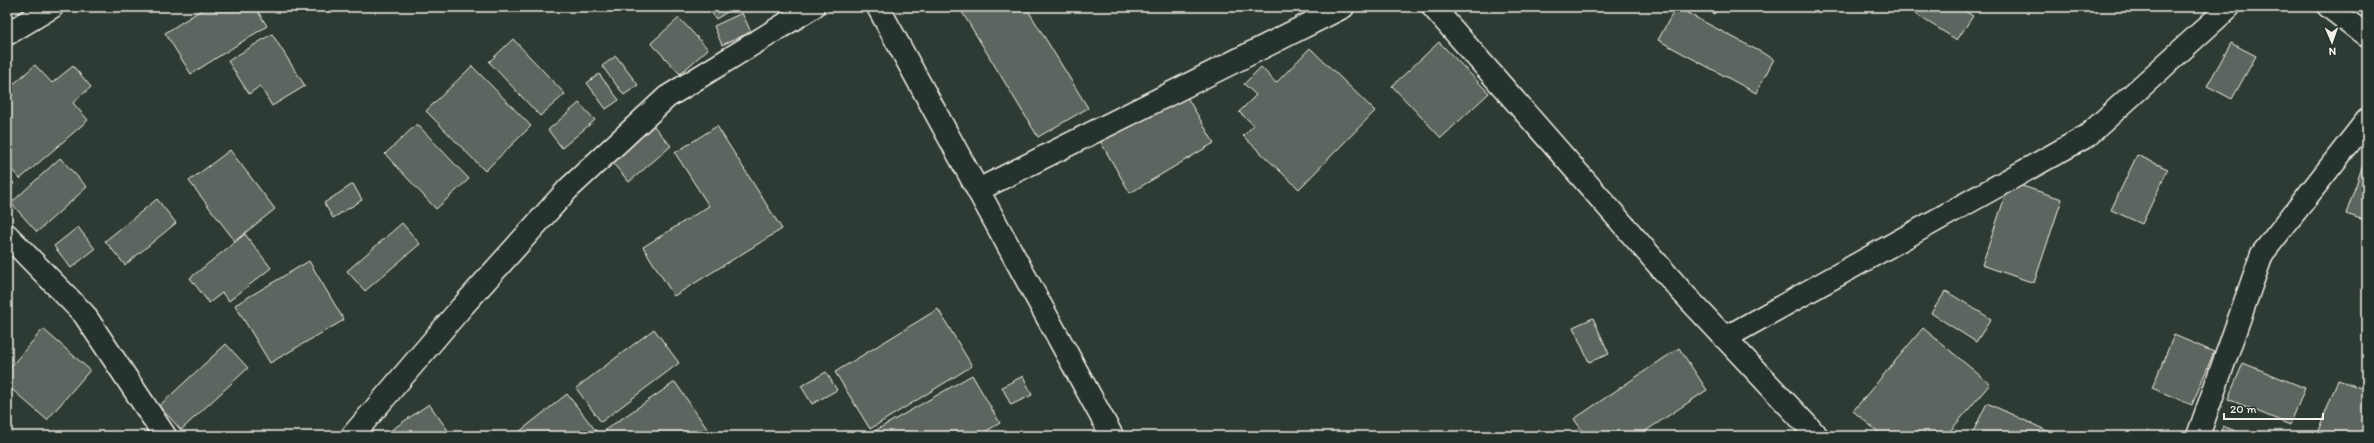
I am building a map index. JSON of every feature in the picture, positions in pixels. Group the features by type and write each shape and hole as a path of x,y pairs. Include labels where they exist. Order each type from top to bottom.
{"street":[{"path":"7,34 52,7"},
{"path":"352,436 461,308 568,189 597,162 667,97 813,7"},
{"path":"878,7 1112,436"},
{"path":"978,190 1343,7"},
{"path":"1433,7 1683,293 1817,436"},
{"path":"1725,338 2087,136 2229,7"},
{"path":"2329,7 2367,36"},
{"path":"2198,436 2262,254 2367,120"},
{"path":"7,235 84,314 165,436"}],"building":[{"path":"206,7 255,7 267,26 191,74 165,33"},
{"path":"708,7 735,7 716,19"},
{"path":"959,7 1026,7 1088,108 1038,137"},
{"path":"1676,7 1774,59 1756,93 1658,40"},
{"path":"1704,7 1720,7 1714,14"},
{"path":"1904,7 1958,7 1973,16 1957,40"},
{"path":"742,13 751,32 722,45 714,26"},
{"path":"679,18 708,49 680,74 651,43"},
{"path":"272,34 305,86 272,106 260,86 249,94 228,61"},
{"path":"513,39 565,94 540,116 489,62"},
{"path":"1439,42 1489,93 1441,138 1392,86"},
{"path":"2231,43 2256,56 2232,99 2207,86"},
{"path":"1310,48 1375,111 1299,189 1243,136 1254,125 1239,112 1256,95 1244,84 1261,67 1276,83"},
{"path":"616,56 638,85 624,95 602,66"},
{"path":"35,65 52,83 73,66 91,87 73,103 88,120 20,179 7,164 7,90"},
{"path":"472,66 531,126 485,171 426,111"},
{"path":"599,74 619,100 606,109 587,83"},
{"path":"1184,92 1214,143 1130,193 1100,141"},
{"path":"579,103 595,120 562,148 548,130"},
{"path":"417,124 469,179 436,209 385,154"},
{"path":"653,125 671,146 629,182 611,161"},
{"path":"717,126 782,229 674,296 643,247 709,206 675,153"},
{"path":"230,150 275,209 235,241 189,181"},
{"path":"2367,153 2367,221 2346,214"},
{"path":"2137,155 2168,169 2142,224 2111,210"},
{"path":"60,158 87,187 37,232 11,203"},
{"path":"7,179 14,183 7,193"},
{"path":"2010,182 2062,199 2034,283 1982,265"},
{"path":"353,184 362,200 333,218 324,203"},
{"path":"157,199 176,223 125,265 105,241"},
{"path":"402,223 420,244 365,291 347,271"},
{"path":"78,227 95,249 71,268 54,246"},
{"path":"245,234 271,268 229,301 222,293 209,303 190,278"},
{"path":"309,261 344,320 270,363 235,305"},
{"path":"1946,291 1991,319 1976,342 1931,313"},
{"path":"938,309 972,366 870,429 835,372"},
{"path":"1593,318 1609,354 1589,362 1573,327"},
{"path":"1923,328 1990,384 1946,436 1883,436 1853,411"},
{"path":"43,329 90,370 47,420 7,385 7,371"},
{"path":"654,329 679,363 601,422 576,388"},
{"path":"2174,335 2214,352 2192,405 2152,388"},
{"path":"226,344 248,368 181,430 159,406"},
{"path":"1679,348 1707,390 1638,436 1586,436 1574,419"},
{"path":"2243,363 2305,388 2290,425 2228,399"},
{"path":"826,372 837,390 812,404 801,386"},
{"path":"972,375 1000,423 978,436 866,436"},
{"path":"1023,376 1032,395 1011,405 1002,387"},
{"path":"2338,380 2367,390 2367,436 2316,436"},
{"path":"675,382 712,436 609,436 605,430"},
{"path":"567,394 600,436 514,436"},
{"path":"1987,403 2052,433 2051,436 1971,436"},
{"path":"429,404 452,436 389,436 387,433"},
{"path":"2223,426 2247,436 2219,436"}]}
